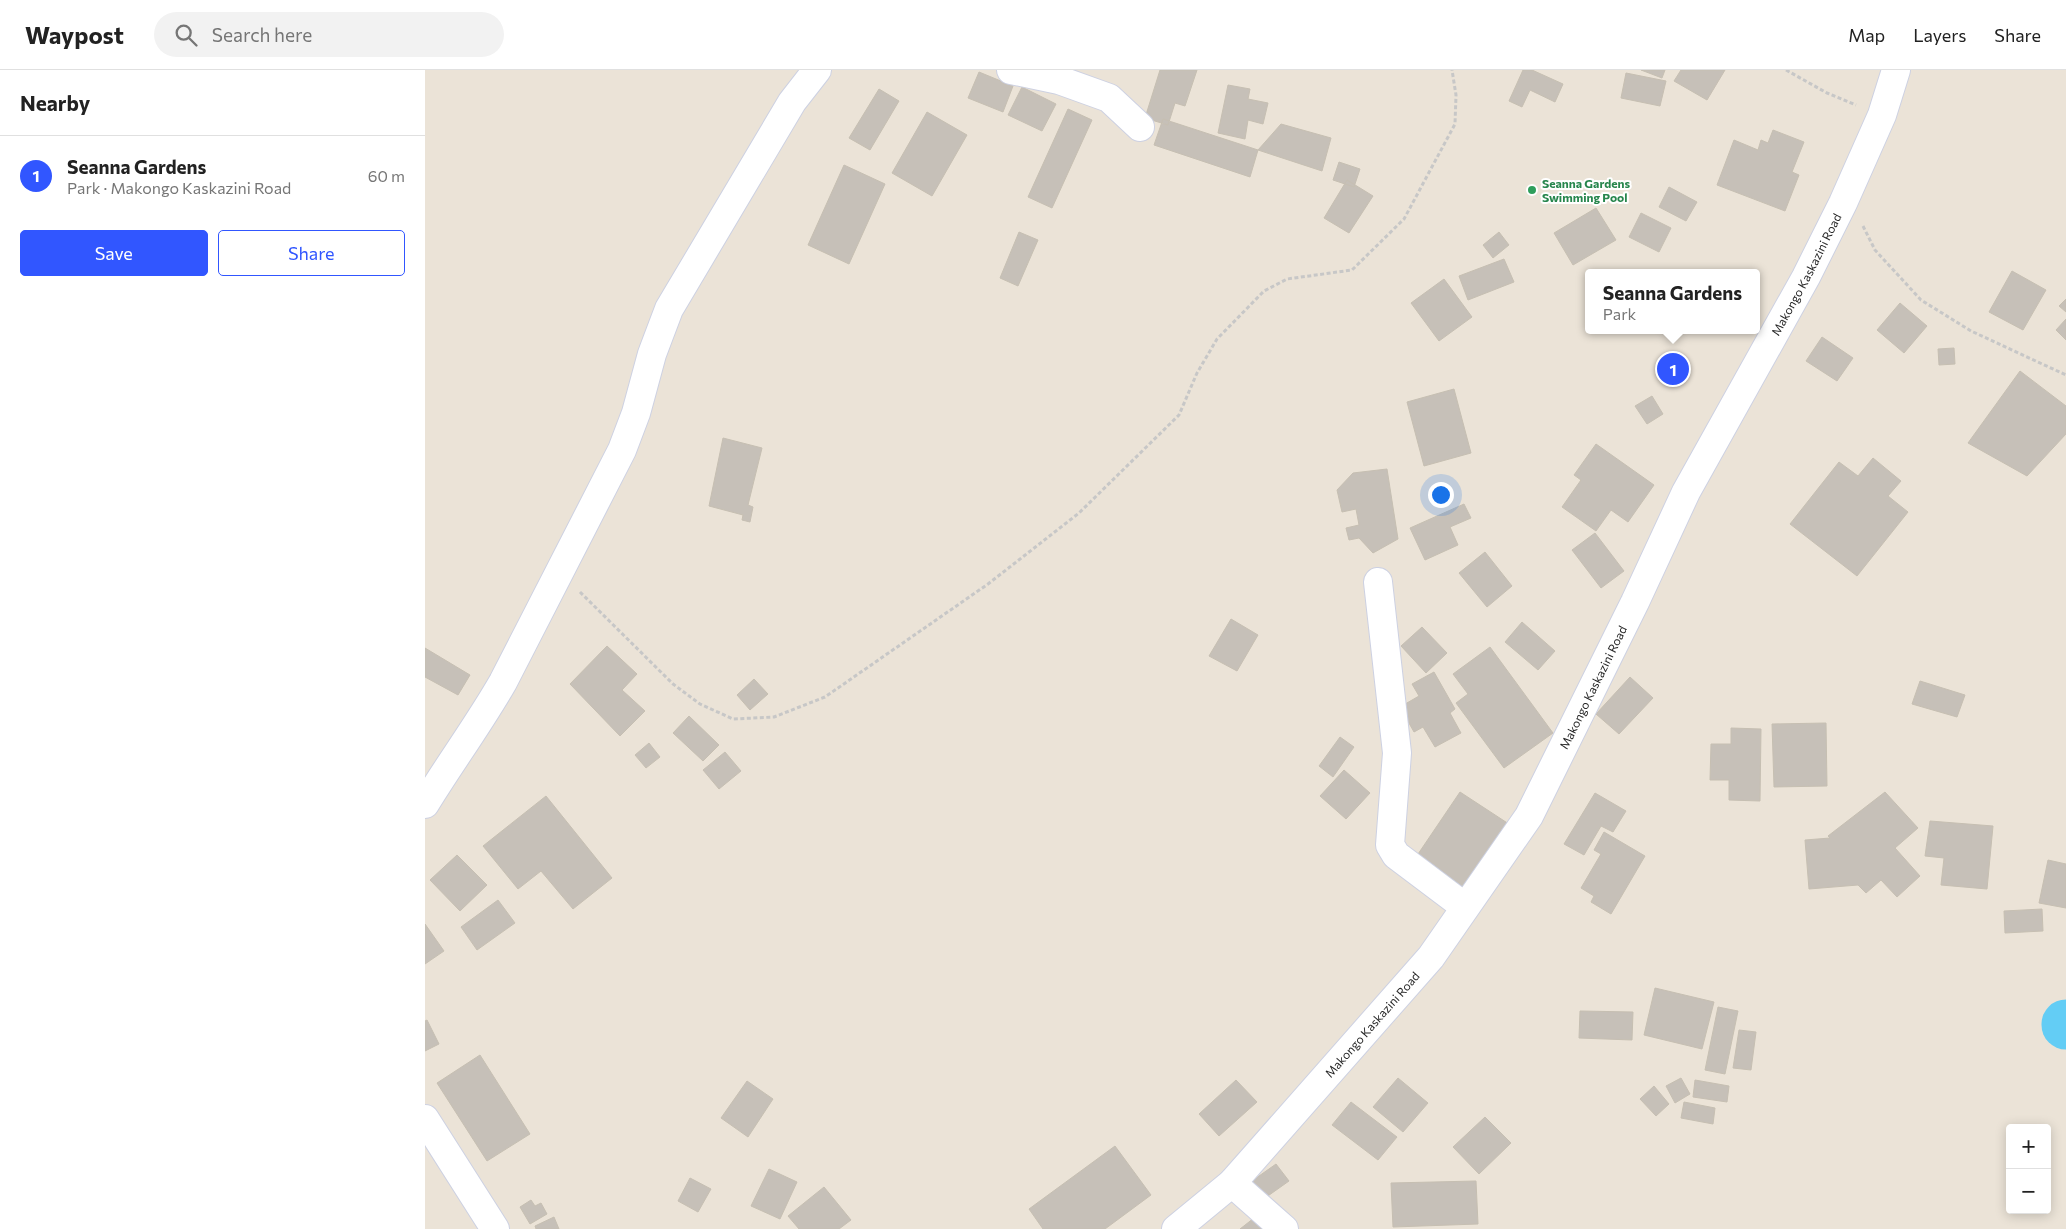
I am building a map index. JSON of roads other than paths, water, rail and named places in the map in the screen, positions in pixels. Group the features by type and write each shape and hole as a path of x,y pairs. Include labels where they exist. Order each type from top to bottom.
{"street":[{"path":"425,804 482,718 503,682 621,450 635,413 652,354 669,309 792,102 817,70"},
{"path":"1011,70 1059,80 1109,98 1140,127"},
{"name":"Makongo Kaskazini Road","path":"1175,1229 1232,1183 1431,957 1529,816 1635,602 1686,492 1806,277 1847,194 1882,115 1897,70"},
{"path":"1378,582 1397,754 1390,845 1396,855 1465,907"},
{"path":"425,1119 495,1229"},
{"path":"1232,1183 1284,1229"}],"place":[{"name":"Seanna Gardens Swimming Pool","path":"1532,190"},
{"name":"Seanna Gardens","path":"1673,369"}]}
